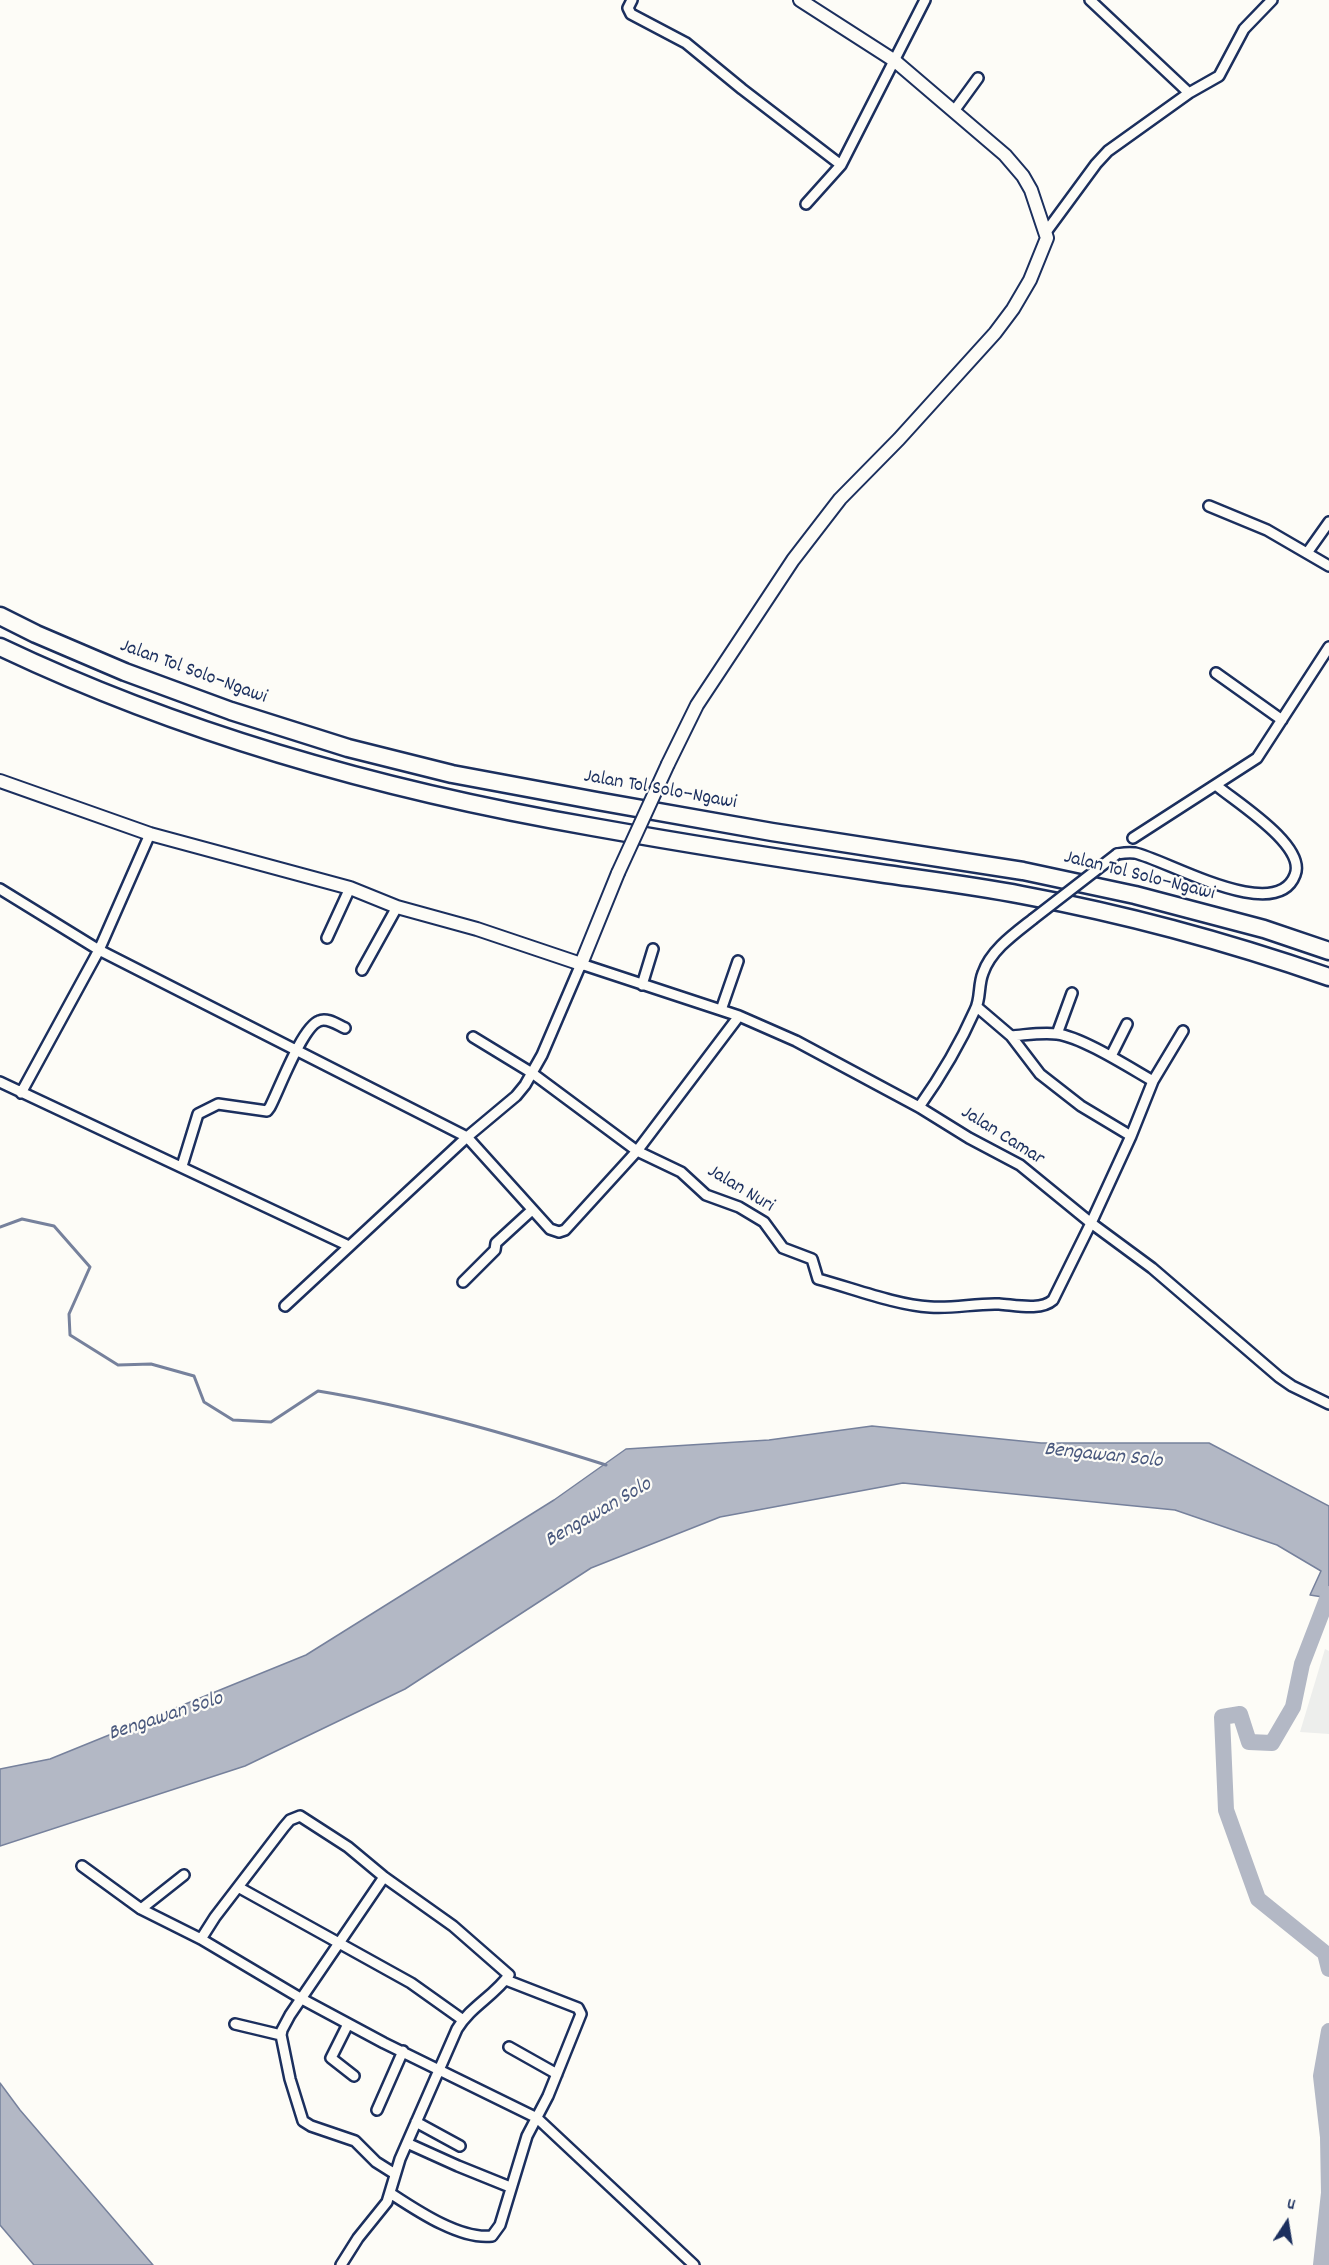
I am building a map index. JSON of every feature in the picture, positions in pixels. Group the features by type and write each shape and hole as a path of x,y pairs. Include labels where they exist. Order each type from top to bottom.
{"highway":[{"name":"Jalan Tol Solo–Ngawi","path":"0,616 125,672 231,711 348,748 452,774 597,801 772,832 1023,871 1135,895 1253,926 1329,951"},
{"path":"0,647 149,711 226,738 343,772 492,808 579,825 770,857 1023,895 1137,921 1251,951 1329,977"}],"street":[{"path":"632,0 628,8 630,14 686,42 841,165"},
{"path":"285,1306 467,1137 516,1096 532,1072 581,964 618,873 697,705 793,560 840,499 995,333 1030,280 1044,249 1046,232 1023,176 1005,155 895,61 800,0"},
{"path":"806,204 841,165 925,0"},
{"path":"1090,0 1189,93"},
{"path":"1046,232 1096,164 1108,152 1189,93 1222,73 1244,29 1272,0"},
{"path":"954,111 978,78"},
{"path":"1209,506 1268,530 1329,566"},
{"path":"1307,553 1329,522"},
{"path":"1132,838 1217,786 1257,758 1329,647"},
{"path":"1216,673 1282,720"},
{"path":"0,781 150,834 350,888 397,907 477,929 581,964"},
{"path":"919,1107 944,1071 977,1007 982,974 994,955 1008,939 1117,855 1134,853 1201,879 1263,895 1281,890 1295,878 1297,872 1295,863 1286,843 1217,786"},
{"path":"21,1094 99,950 150,834"},
{"path":"327,938 350,888"},
{"path":"0,889 99,950 467,1137 550,1229 559,1232 565,1230 637,1151 739,1016"},
{"path":"362,970 397,907"},
{"path":"642,985 653,949"},
{"path":"721,1010 738,961"},
{"name":"Jalan Camar","path":"581,964 739,1016 796,1041 919,1107 969,1138 1020,1165 1091,1224 1152,1268 1279,1377 1329,1404"},
{"path":"1057,1034 1072,993"},
{"path":"977,1007 1011,1036 1040,1074 1081,1106 1131,1136"},
{"path":"182,1166 198,1114 218,1104 267,1111 302,1039 319,1020 327,1020 345,1028"},
{"path":"1111,1056 1128,1024"},
{"path":"1091,1224 1153,1081 1183,1031"},
{"path":"1011,1036 1057,1034 1111,1056 1153,1081"},
{"name":"Jalan Nuri","path":"472,1037 532,1072 637,1151 681,1172 706,1195 740,1207 764,1222 783,1248 812,1259 818,1279 927,1307 1049,1304 1091,1224"},
{"path":"0,1082 21,1094 182,1166 256,1204 349,1246"},
{"path":"463,1282 495,1250 496,1243 532,1210"},
{"path":"201,1939 284,1827 290,1820 300,1816 348,1847 384,1877 453,1926 509,1975 462,2020 407,2143 387,2202 358,2238 341,2265"},
{"path":"82,1866 141,1909 201,1939 302,1999 537,2118 694,2265"},
{"path":"141,1909 184,1875"},
{"path":"384,1877 285,2023 281,2036 290,2079 303,2121 355,2141 376,2162 395,2174"},
{"path":"238,1887 411,1983 462,2020"},
{"path":"390,2193 421,2214 440,2223 485,2236 492,2236 500,2225 527,2136 557,2074 579,2021 581,2010 559,1999 506,1980"},
{"path":"348,2024 331,2058 354,2076"},
{"path":"235,2025 281,2036"},
{"path":"509,2047 557,2074"},
{"path":"377,2110 403,2051"},
{"path":"416,2122 460,2146"},
{"path":"407,2143 510,2187"}],"shaded area":[{"path":"1325,1649 1329,1651 1329,1734 1300,1732"}],"water":[{"name":"Bengawan Solo","path":"872,1426 1041,1443 1209,1443 1329,1506 1329,1598 1310,1595 1321,1571 1277,1545 1175,1510 903,1483 720,1517 591,1568 405,1689 245,1766 0,1846 0,1769 50,1759 306,1655 554,1500 626,1449 769,1440"},
{"path":"0,2083 20,2110 153,2265 34,2265 0,2225"}],"waterway":[{"path":"0,1227 22,1219 54,1226 90,1267 69,1314 70,1335 118,1365 151,1364 194,1376 204,1402 233,1420 271,1422 318,1391 391,1405 463,1423 606,1465"},
{"path":"1329,1594 1302,1664 1293,1707 1272,1743 1249,1742 1240,1714 1222,1717 1226,1810 1258,1899 1325,1953 1329,1969"},
{"path":"1321,2265 1329,2193 1328,2137 1321,2076 1329,2031"}]}
